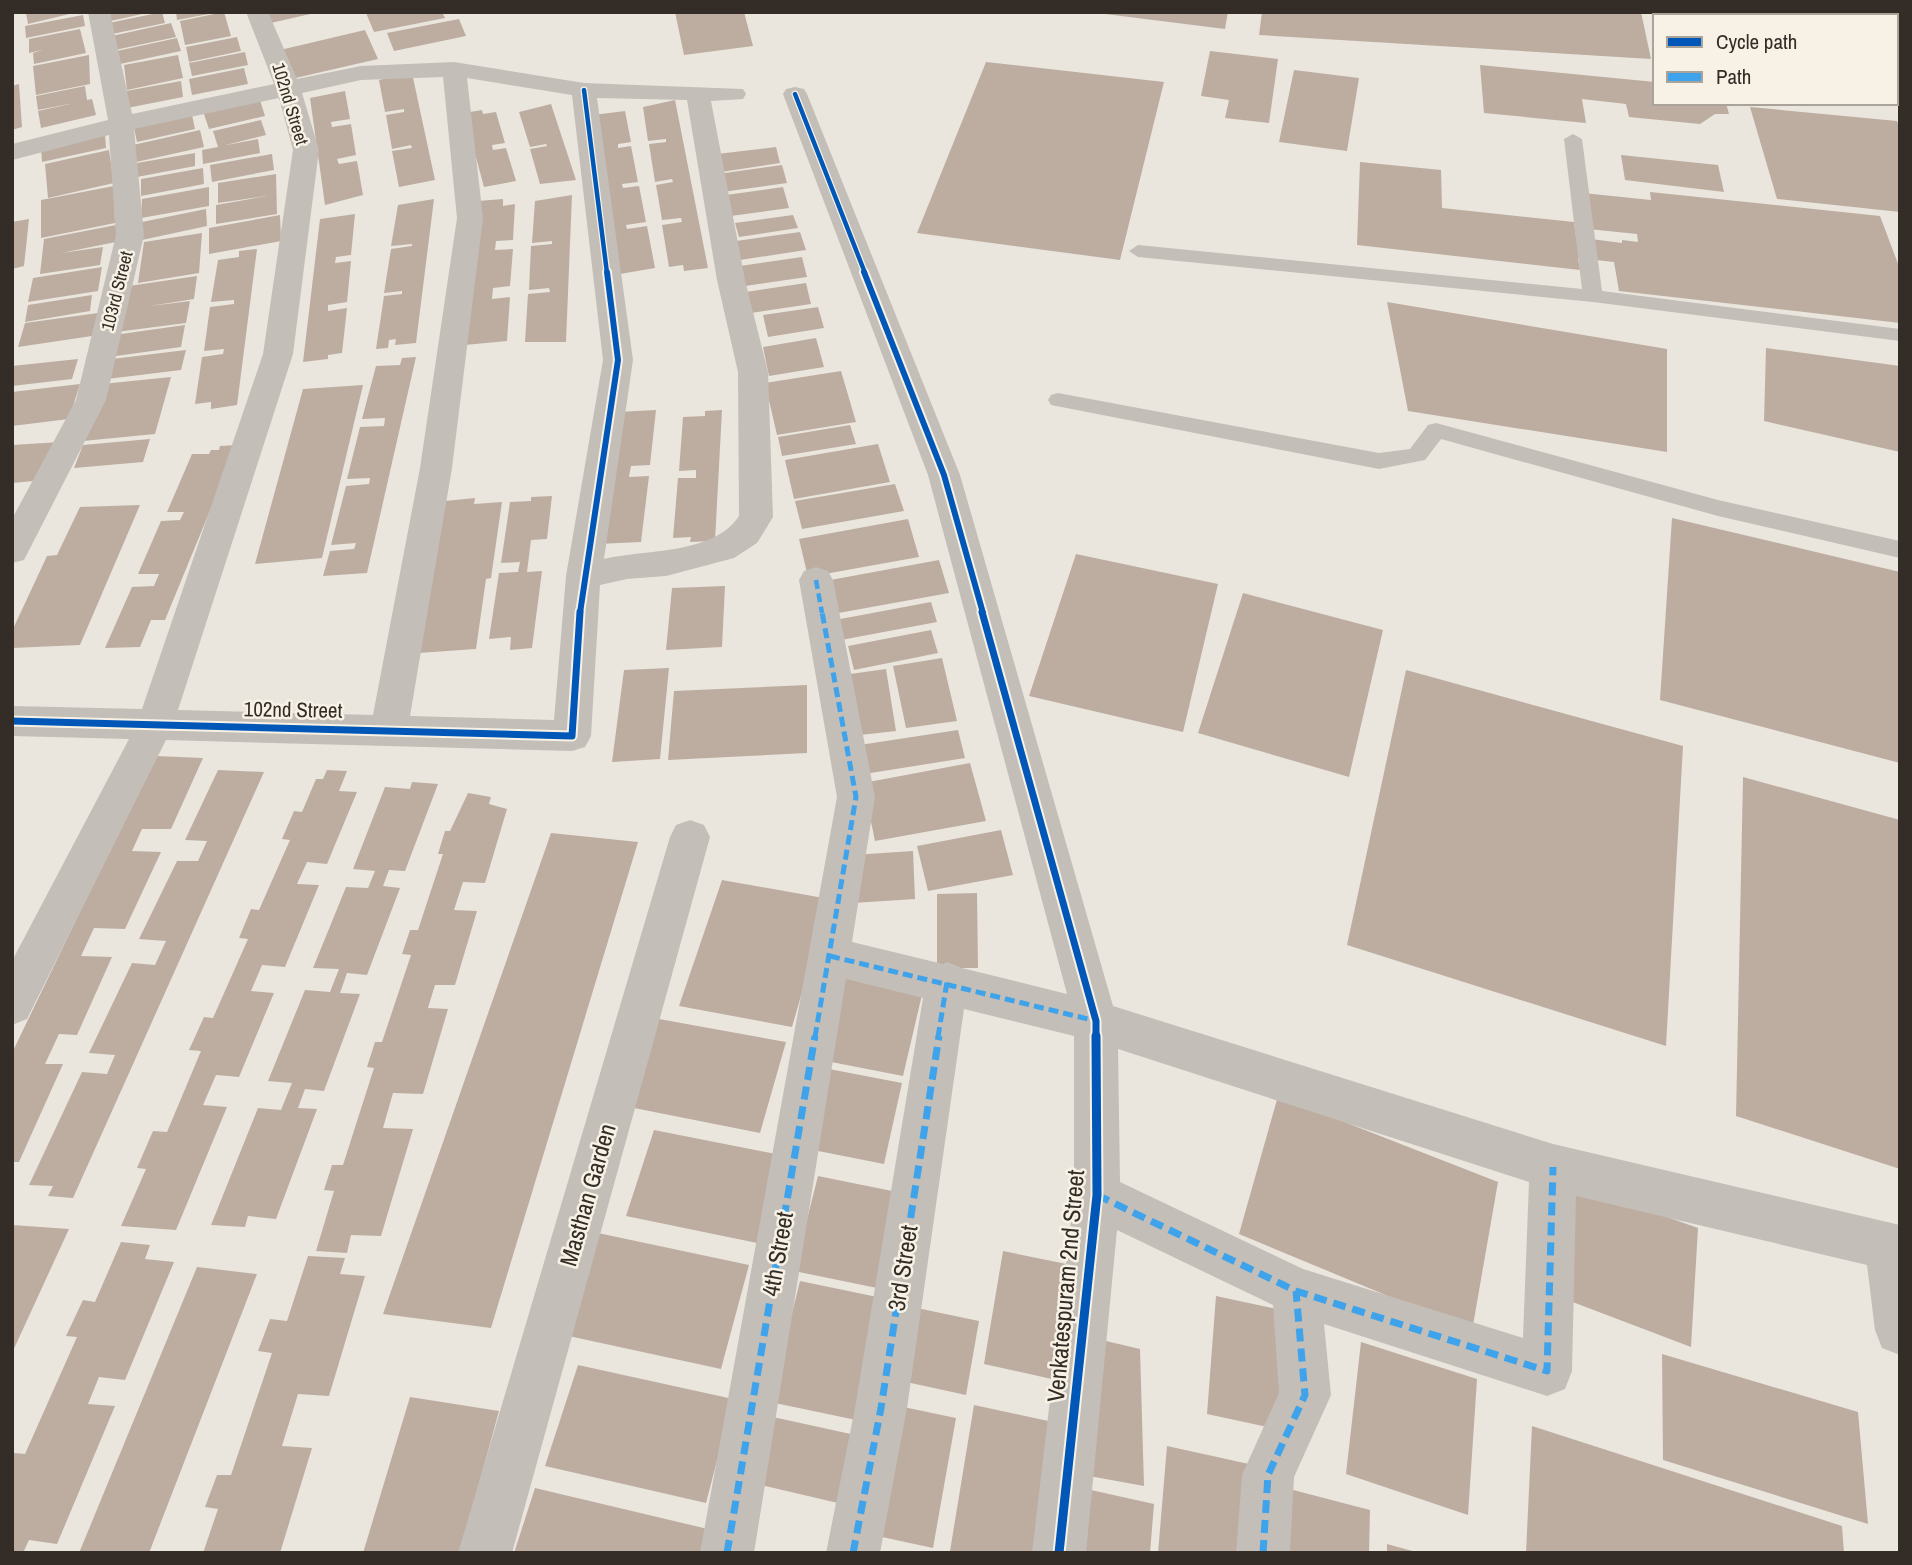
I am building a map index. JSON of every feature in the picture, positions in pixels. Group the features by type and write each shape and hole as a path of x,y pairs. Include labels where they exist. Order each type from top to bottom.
{"street":[{"name":"103rd Street","path":"12,551 91,400 130,235 121,124 99,12"},
{"name":"102nd Street","path":"155,725 278,354 306,149 288,88 257,12"},
{"path":"12,152 121,124 361,73 454,69 584,90 734,94"},
{"path":"389,729 436,468 470,218 454,69"},
{"path":"584,90 618,360 583,576 627,566 666,563 722,549 745,534 756,517 753,372 731,280 698,95"},
{"name":"Venkatespuram 2nd Street","path":"795,94 944,475 1096,1021 1097,1195 1059,1553"},
{"name":"102nd Street","path":"12,721 572,736 583,576"},
{"name":"4th Street","path":"726,1553 856,797 816,580"},
{"path":"12,1005 155,725"},
{"name":"Masthan Garden","path":"485,1553 690,837"},
{"path":"830,956 947,982 1096,1021 1553,1167 1894,1248 1900,1330"},
{"name":"3rd Street","path":"853,1553 881,1408 947,982"},
{"path":"1097,1195 1296,1291 1546,1371 1553,1167"},
{"path":"1263,1553 1268,1475 1305,1395 1296,1291"}],"lane":[{"path":"1573,139 1593,296"},
{"path":"1138,251 1593,296 1900,335"},
{"path":"1058,400 1379,461 1417,455 1436,430 1718,508 1900,550"}],"building":[{"path":"31,12 78,12 28,24 26,13"},
{"path":"104,12 147,12 147,13 106,22"},
{"path":"162,12 165,23 112,34 109,23"},
{"path":"176,12 209,12 209,14 177,20"},
{"path":"224,12 231,36 185,45 180,21"},
{"path":"263,12 315,12 315,13 266,24"},
{"path":"442,12 445,18 374,32 366,13"},
{"path":"675,12 744,12 753,46 684,55"},
{"path":"1089,12 1228,12 1225,29"},
{"path":"1262,12 1641,12 1651,59 1259,35"},
{"path":"1654,12 1708,14 1654,14"},
{"path":"1717,12 1783,12 1783,14"},
{"path":"1872,12 1890,14 1804,14"},
{"path":"83,15 85,26 26,38 25,26"},
{"path":"459,19 466,36 394,51 387,33"},
{"path":"171,23 176,37 115,50 112,36"},
{"path":"1898,24 1900,28 1898,90"},
{"path":"80,29 86,53 34,64 33,53 42,50 29,53 29,39"},
{"path":"365,30 378,59 291,79 280,50"},
{"path":"237,37 241,51 189,62 186,47"},
{"path":"177,38 181,51 120,64 117,51"},
{"path":"1210,51 1278,59 1269,123 1225,118 1229,100 1201,96"},
{"path":"245,52 248,65 192,76 189,63"},
{"path":"89,55 90,84 36,95 33,66"},
{"path":"178,55 183,78 127,90 124,65"},
{"path":"986,62 1164,82 1120,260 917,233"},
{"path":"1480,65 1653,82 1653,105 1727,105 1729,114 1715,114 1700,124 1629,117 1626,104 1582,99 1586,123 1484,113"},
{"path":"244,68 248,84 192,95 189,79"},
{"path":"1294,70 1359,78 1347,151 1279,142"},
{"path":"412,73 435,180 399,187 392,151 412,148 411,145 392,149 386,115 404,112 404,109 385,112 379,80"},
{"path":"181,81 183,97 127,108 126,91"},
{"path":"19,84 22,127 12,130 12,86"},
{"path":"85,86 87,100 92,99 96,115 41,128 38,111 74,103 38,110 36,96"},
{"path":"345,91 350,119 331,122 332,127 351,124 356,155 337,159 339,164 357,161 363,195 325,205 310,98"},
{"path":"259,97 265,116 209,129 203,111"},
{"path":"675,100 708,268 684,271 683,265 669,267 662,225 682,222 681,218 662,220 656,185 673,182 672,179 655,182 649,144 666,142 666,139 648,141 643,107"},
{"path":"551,104 576,180 540,184 530,149 547,146 530,147 519,112"},
{"path":"1750,107 1897,121 1900,129 1900,212 1777,199"},
{"path":"482,110 483,114 496,112 505,143 492,145 493,150 506,148 516,181 484,187 464,113"},
{"path":"625,111 631,142 618,144 618,148 631,146 638,182 622,184 623,188 639,186 646,222 626,225 627,229 647,226 655,268 620,274 593,115"},
{"path":"192,115 195,129 137,142 134,128"},
{"path":"261,120 266,135 226,145 258,139 260,153 203,164 202,150 218,147 213,131"},
{"path":"200,130 204,147 136,162 133,145"},
{"path":"105,134 106,148 42,162 41,147"},
{"path":"776,147 780,163 721,172 717,154"},
{"path":"109,150 114,183 48,198 45,164"},
{"path":"195,153 195,166 137,177 137,163"},
{"path":"272,154 274,170 212,182 210,165"},
{"path":"1621,155 1718,165 1724,192 1625,180"},
{"path":"1360,162 1441,170 1442,208 1574,222 1576,237 1622,243 1622,240 1638,242 1637,234 1588,229 1583,193 1651,200 1650,192 1880,216 1900,269 1900,323 1619,291 1614,262 1578,258 1580,270 1357,245"},
{"path":"782,165 787,183 722,192 718,174"},
{"path":"203,168 204,184 141,196 141,179"},
{"path":"276,174 277,214 216,224 216,205 267,196 218,203 218,183"},
{"path":"114,186 115,223 41,238 41,200"},
{"path":"209,187 209,206 141,218 142,199"},
{"path":"783,187 789,208 731,216 726,195"},
{"path":"572,195 566,342 525,342 528,294 550,292 549,288 529,290 531,246 552,244 552,241 532,243 535,201"},
{"path":"434,199 416,343 395,345 396,339 389,340 388,348 376,349 384,296 402,294 402,291 384,293 391,249 412,246 391,246 398,205"},
{"path":"503,199 503,206 515,204 513,240 496,241 495,250 513,249 510,286 493,288 492,299 510,297 507,341 465,345 478,201"},
{"path":"206,209 207,226 142,240 142,222"},
{"path":"355,214 351,255 336,257 335,263 351,261 347,302 328,305 328,311 347,308 342,353 328,355 328,359 303,362 320,219"},
{"path":"280,215 281,241 209,254 209,228"},
{"path":"793,215 798,228 739,237 735,223"},
{"path":"29,219 24,266 12,269 12,222"},
{"path":"121,224 121,241 61,253 103,247 100,265 40,274 44,239"},
{"path":"800,232 806,250 740,260 736,241"},
{"path":"202,233 199,273 138,283 144,242"},
{"path":"257,249 237,405 211,409 211,402 195,404 202,357 223,354 224,349 204,351 210,307 234,304 234,300 211,302 218,260 239,257 239,251"},
{"path":"802,257 807,277 745,286 740,266"},
{"path":"102,267 98,291 28,302 33,278"},
{"path":"197,276 194,299 150,306 190,301 186,323 116,332 122,287"},
{"path":"806,283 811,304 751,313 746,292"},
{"path":"92,295 90,311 25,322 28,305"},
{"path":"1387,302 1667,349 1667,452 1408,411"},
{"path":"818,307 824,328 768,337 763,315"},
{"path":"98,313 92,336 18,347 25,323"},
{"path":"185,325 181,347 109,357 114,335"},
{"path":"816,338 824,367 769,376 763,347"},
{"path":"1766,348 1900,366 1900,452 1764,421"},
{"path":"186,350 181,370 107,379 112,359"},
{"path":"416,357 367,573 323,576 330,551 354,549 356,543 331,545 346,486 369,484 370,478 347,479 360,427 384,426 385,418 362,419 376,366 400,365 402,358"},
{"path":"78,359 72,379 12,386 12,366"},
{"path":"841,371 856,422 777,435 765,383"},
{"path":"171,377 155,434 83,441 102,384"},
{"path":"80,384 69,419 12,426 12,392"},
{"path":"363,385 322,558 255,564 303,389"},
{"path":"656,410 650,465 631,466 629,477 649,476 641,542 598,544 617,412"},
{"path":"722,410 715,541 690,542 691,537 673,538 678,478 696,478 696,470 679,471 683,417 705,416 705,411"},
{"path":"850,425 856,444 782,456 778,437"},
{"path":"150,439 143,462 74,468 83,445"},
{"path":"61,442 44,480 12,483 12,445"},
{"path":"878,444 890,482 794,499 785,460"},
{"path":"237,445 165,620 151,620 140,647 105,648 132,587 154,586 159,574 138,574 161,521 180,520 184,512 167,512 192,454 209,454 211,450 219,450 220,446"},
{"path":"895,484 904,511 802,529 795,501"},
{"path":"552,496 547,539 531,540 527,572 542,571 532,648 510,650 511,637 489,639 499,573 518,572 520,562 501,563 510,502"},
{"path":"475,498 474,504 502,502 491,578 486,579 476,649 418,653 445,501"},
{"path":"140,505 80,645 12,648 12,631 47,556 57,555 80,507"},
{"path":"1672,518 1900,572 1900,763 1660,700"},
{"path":"908,519 919,557 808,577 799,539"},
{"path":"1076,554 1218,584 1183,732 1029,696"},
{"path":"939,560 949,593 833,614 825,581"},
{"path":"725,586 722,647 666,650 672,588"},
{"path":"1243,593 1383,630 1349,777 1198,733"},
{"path":"931,602 937,622 841,640 835,620"},
{"path":"931,630 938,653 854,670 848,646"},
{"path":"942,658 957,721 906,728 893,666"},
{"path":"669,668 660,759 612,762 624,670"},
{"path":"886,669 896,731 851,736 843,675"},
{"path":"1406,670 1683,746 1666,1046 1347,945"},
{"path":"807,685 807,753 668,760 674,691"},
{"path":"958,730 965,758 858,775 853,746"},
{"path":"155,756 203,758 171,829 142,829 132,851 161,852 125,929 94,928 81,956 112,957 77,1035 59,1034 45,1064 63,1064 19,1162 12,1162 12,1053"},
{"path":"970,763 986,821 875,841 863,783"},
{"path":"218,770 264,772 73,1198 48,1196 53,1186 29,1185 82,1072 107,1074 115,1055 89,1053 132,963 155,965 166,941 139,939 177,861 198,861 207,841 185,840"},
{"path":"327,770 347,771 339,791 357,792 327,864 307,862 297,884 319,885 285,967 262,965 251,991 274,993 239,1077 216,1075 203,1105 227,1107 176,1230 121,1226 146,1169 137,1168 153,1131 167,1132 201,1051 189,1050 204,1017 213,1018 248,939 239,938 251,909 259,910 290,840 282,839 294,811 302,812 316,779 323,779"},
{"path":"1743,777 1900,820 1900,1169 1736,1116"},
{"path":"412,782 438,784 405,871 389,870 383,886 400,888 367,975 347,973 340,993 360,994 324,1091 305,1089 298,1108 317,1109 276,1219 248,1216 245,1227 211,1225 258,1108 281,1110 292,1083 268,1081 305,990 330,992 339,969 313,968 346,887 368,888 375,871 353,869 385,787 410,789"},
{"path":"468,793 491,797 489,804 507,809 485,883 463,882 454,910 477,911 455,985 435,985 428,1008 448,1009 423,1094 393,1093 383,1128 413,1129 381,1236 351,1235 347,1253 316,1251 334,1191 324,1190 332,1165 343,1165 374,1068 367,1067 375,1042 382,1042 411,955 402,954 410,930 418,930 443,854 438,854 445,831 450,831"},
{"path":"1001,830 1013,875 928,891 917,846"},
{"path":"551,833 638,842 491,1328 383,1314"},
{"path":"913,851 915,899 853,903 852,855"},
{"path":"722,880 829,899 792,1027 679,1006"},
{"path":"977,893 978,968 937,968 937,894"},
{"path":"844,971 924,986 903,1076 821,1060"},
{"path":"659,1019 786,1042 760,1133 629,1107"},
{"path":"829,1069 902,1083 884,1164 808,1149"},
{"path":"1278,1096 1498,1182 1472,1331 1239,1234"},
{"path":"654,1130 786,1156 762,1244 626,1216"},
{"path":"818,1176 897,1192 877,1288 794,1271"},
{"path":"1574,1184 1698,1228 1691,1347 1562,1298"},
{"path":"12,1225 69,1229 12,1353"},
{"path":"598,1233 749,1265 721,1369 564,1335"},
{"path":"121,1242 150,1245 145,1259 174,1262 125,1380 99,1377 88,1404 115,1406 57,1544 29,1540 23,1553 12,1553 12,1456 14,1453 25,1454 77,1337 66,1336 83,1300 95,1302"},
{"path":"1003,1251 1081,1267 1065,1382 984,1364"},
{"path":"308,1256 345,1258 340,1274 365,1276 329,1396 298,1394 282,1446 312,1448 280,1553 203,1553 218,1509 205,1507 217,1475 231,1475 272,1353 258,1351 270,1319 287,1321"},
{"path":"197,1267 257,1274 149,1553 79,1553"},
{"path":"800,1281 887,1299 861,1421 770,1402"},
{"path":"1216,1296 1286,1311 1281,1430 1207,1414"},
{"path":"912,1307 979,1321 966,1395 897,1380"},
{"path":"1089,1337 1140,1349 1144,1486 1078,1474"},
{"path":"1361,1342 1477,1379 1468,1515 1346,1474"},
{"path":"1662,1354 1858,1412 1868,1524 1663,1460"},
{"path":"578,1365 733,1399 706,1503 545,1466"},
{"path":"410,1397 499,1411 460,1553 363,1553"},
{"path":"894,1405 956,1418 933,1548 868,1534"},
{"path":"974,1405 1062,1424 1052,1553 950,1551"},
{"path":"773,1417 869,1438 855,1507 757,1484"},
{"path":"1532,1426 1842,1526 1844,1553 1526,1553"},
{"path":"1167,1446 1249,1464 1244,1553 1158,1553"},
{"path":"1274,1485 1370,1510 1369,1553 1269,1553"},
{"path":"535,1488 712,1530 706,1553 514,1553"},
{"path":"1082,1488 1154,1504 1150,1553 1073,1553"},
{"path":"1387,1544 1416,1552 1416,1553 1387,1553"}],"marked path":[{"path":"727,1553 856,797 816,580"},
{"path":"830,956 1096,1021"},
{"path":"853,1553 881,1408 947,982"},
{"path":"1097,1195 1296,1291 1547,1371 1553,1167"},
{"path":"1263,1553 1268,1475 1305,1395 1296,1291"}],"cycle path":[{"path":"12,721 572,736 581,595 618,360 584,90"},
{"path":"795,94 944,475 1096,1021 1097,1195 1059,1553"}]}
